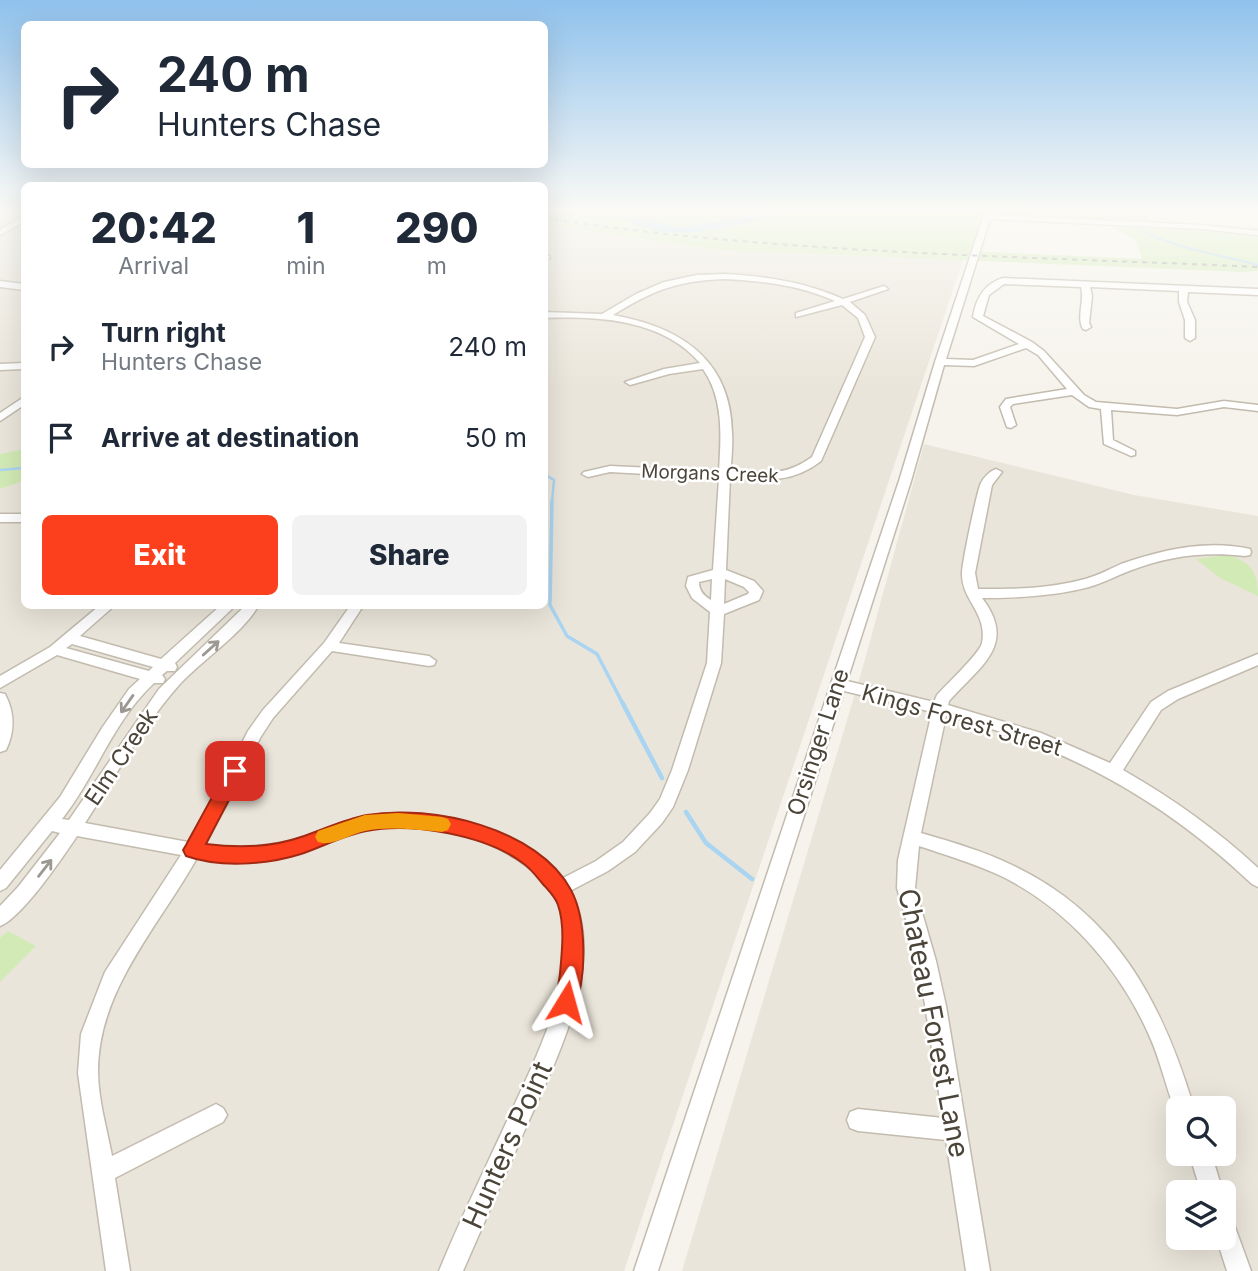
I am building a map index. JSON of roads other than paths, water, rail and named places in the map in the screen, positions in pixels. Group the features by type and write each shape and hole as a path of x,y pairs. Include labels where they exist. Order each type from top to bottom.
{"street":[{"name":"Orsinger Lane","path":"646,1271 905,481 970,271"},
{"name":"Morgans Creek","path":"588,474 610,469 774,477 807,468 817,459 869,342 869,327 864,319 842,302 824,293 785,283 746,278 708,277 678,281 655,288 604,317"},
{"path":"1258,292 1003,282 991,285 979,306 979,320 1029,344 1041,353 1088,403 1106,407 1177,412 1233,404 1258,408"},
{"path":"0,284 21,287"},
{"path":"1084,284 1088,296 1084,323 1086,327"},
{"path":"799,315 884,289"},
{"path":"1184,289 1183,302 1191,320 1190,338"},
{"path":"548,315 604,317 653,329 676,338 707,365 721,393 727,431 715,663 680,770 667,802 629,847 602,866 560,888"},
{"path":"940,362 974,363 1029,344"},
{"path":"629,382 668,371 707,365"},
{"path":"0,367 21,366"},
{"path":"0,375 21,374"},
{"path":"1012,425 1006,407 1010,401 1075,391"},
{"path":"0,418 21,404"},
{"path":"1106,407 1108,442 1131,453"},
{"name":"Chateau Forest Lane","path":"978,1271 927,961 906,888 912,837 942,699 989,648 991,627 988,617 972,593 968,573 986,484 996,472"},
{"path":"0,518 21,517"},
{"path":"972,593 1035,592 1082,585 1176,552 1226,549 1245,552"},
{"path":"720,572 749,584 756,591 754,597 719,611 699,598 691,586 692,580 720,572"},
{"path":"0,683 55,650 103,609"},
{"name":"Elm Creek","path":"0,883 50,824 134,693 225,609"},
{"name":"Elm Creek","path":"0,918 47,867 130,738 179,677 249,609"},
{"path":"118,1271 88,1073 91,1034 97,1015 112,978 192,850 229,786 253,735 276,704 330,646 355,609"},
{"path":"69,638 164,665 179,677"},
{"path":"330,646 429,661"},
{"path":"55,650 150,677 179,677"},
{"path":"1112,773 1156,706 1173,695 1258,659"},
{"name":"Kings Forest Street","path":"837,684 1062,747 1184,814 1258,879"},
{"path":"0,698 7,719 0,746"},
{"name":"Hunters Point","path":"50,824 230,855 263,854 297,847 365,823 424,822 461,828 497,839 531,858 560,888 568,904 572,925 571,975 566,1002 558,1030 451,1271"},
{"path":"912,837 982,860 1027,881 1065,909 1102,942 1122,966 1151,1016 1181,1096"},
{"path":"102,1173 216,1115"},
{"path":"858,1120 956,1130"},
{"path":"1232,1250 1239,1271"}],"waterway":[{"path":"0,470 21,468"},
{"path":"548,476 554,480 552,502"},
{"path":"552,501 550,605 567,636 597,654 623,704"},
{"path":"622,702 662,778"},
{"path":"686,812 706,843 752,879"}]}
